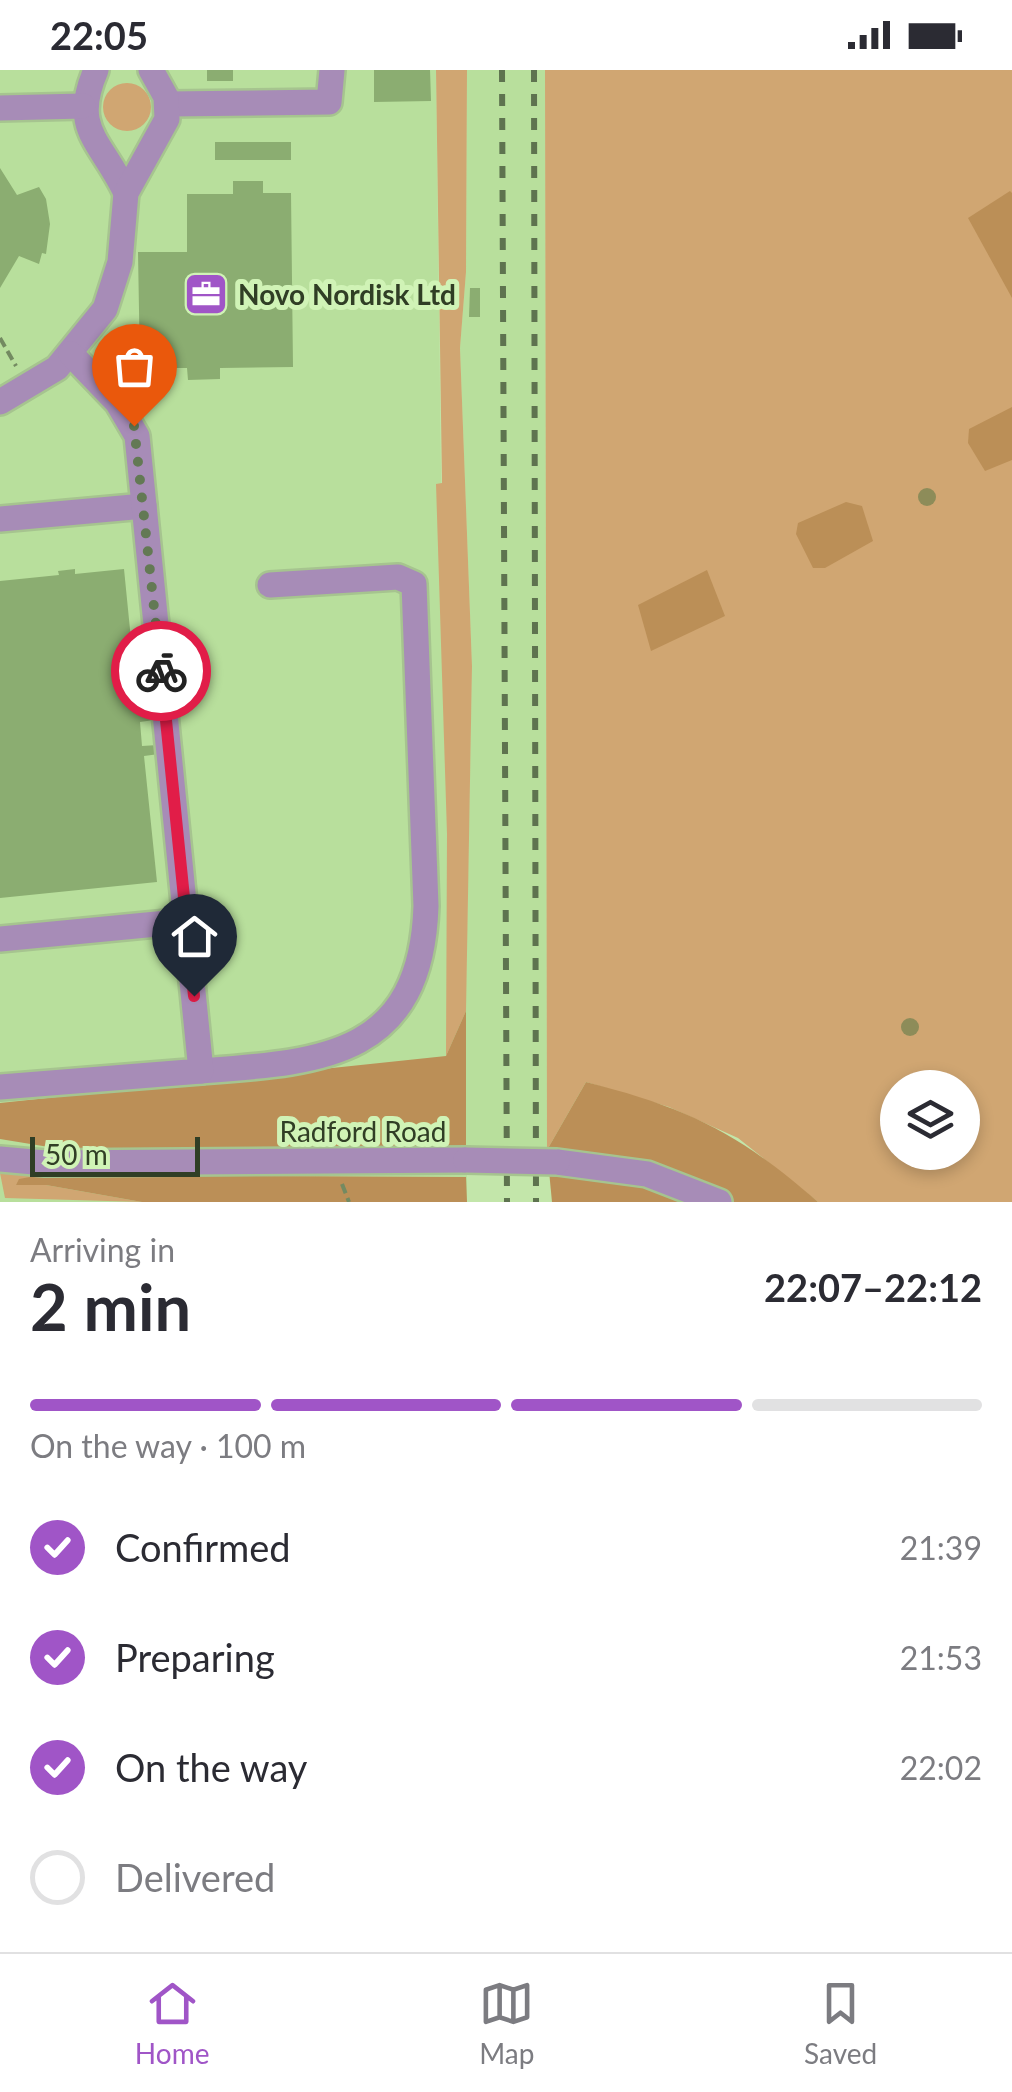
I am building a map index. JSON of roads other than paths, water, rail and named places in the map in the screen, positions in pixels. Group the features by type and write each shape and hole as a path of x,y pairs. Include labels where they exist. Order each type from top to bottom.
{"street":[{"path":"0,108 89,90 109,70"},
{"path":"168,104 329,102 332,70"},
{"path":"0,402 28,388 71,354 94,326 112,293 120,262 126,193 151,142 164,127 168,104 149,73"},
{"path":"89,90 87,127 100,142 126,193"},
{"path":"100,142 126,151 151,142"},
{"path":"71,354 125,412 138,449 201,1071"},
{"path":"0,519 144,506"},
{"path":"0,1087 316,1059 366,1038 395,1008 423,946 426,906 414,584 398,577 270,585"},
{"path":"0,938 188,921"},
{"name":"Radford Road","path":"0,1159 557,1162 647,1174 720,1202"}],"railway":[{"path":"502,70 507,1202"},
{"path":"534,70 536,1202"}],"place":[{"name":"Novo Nordisk Ltd","path":"206,294"}]}
